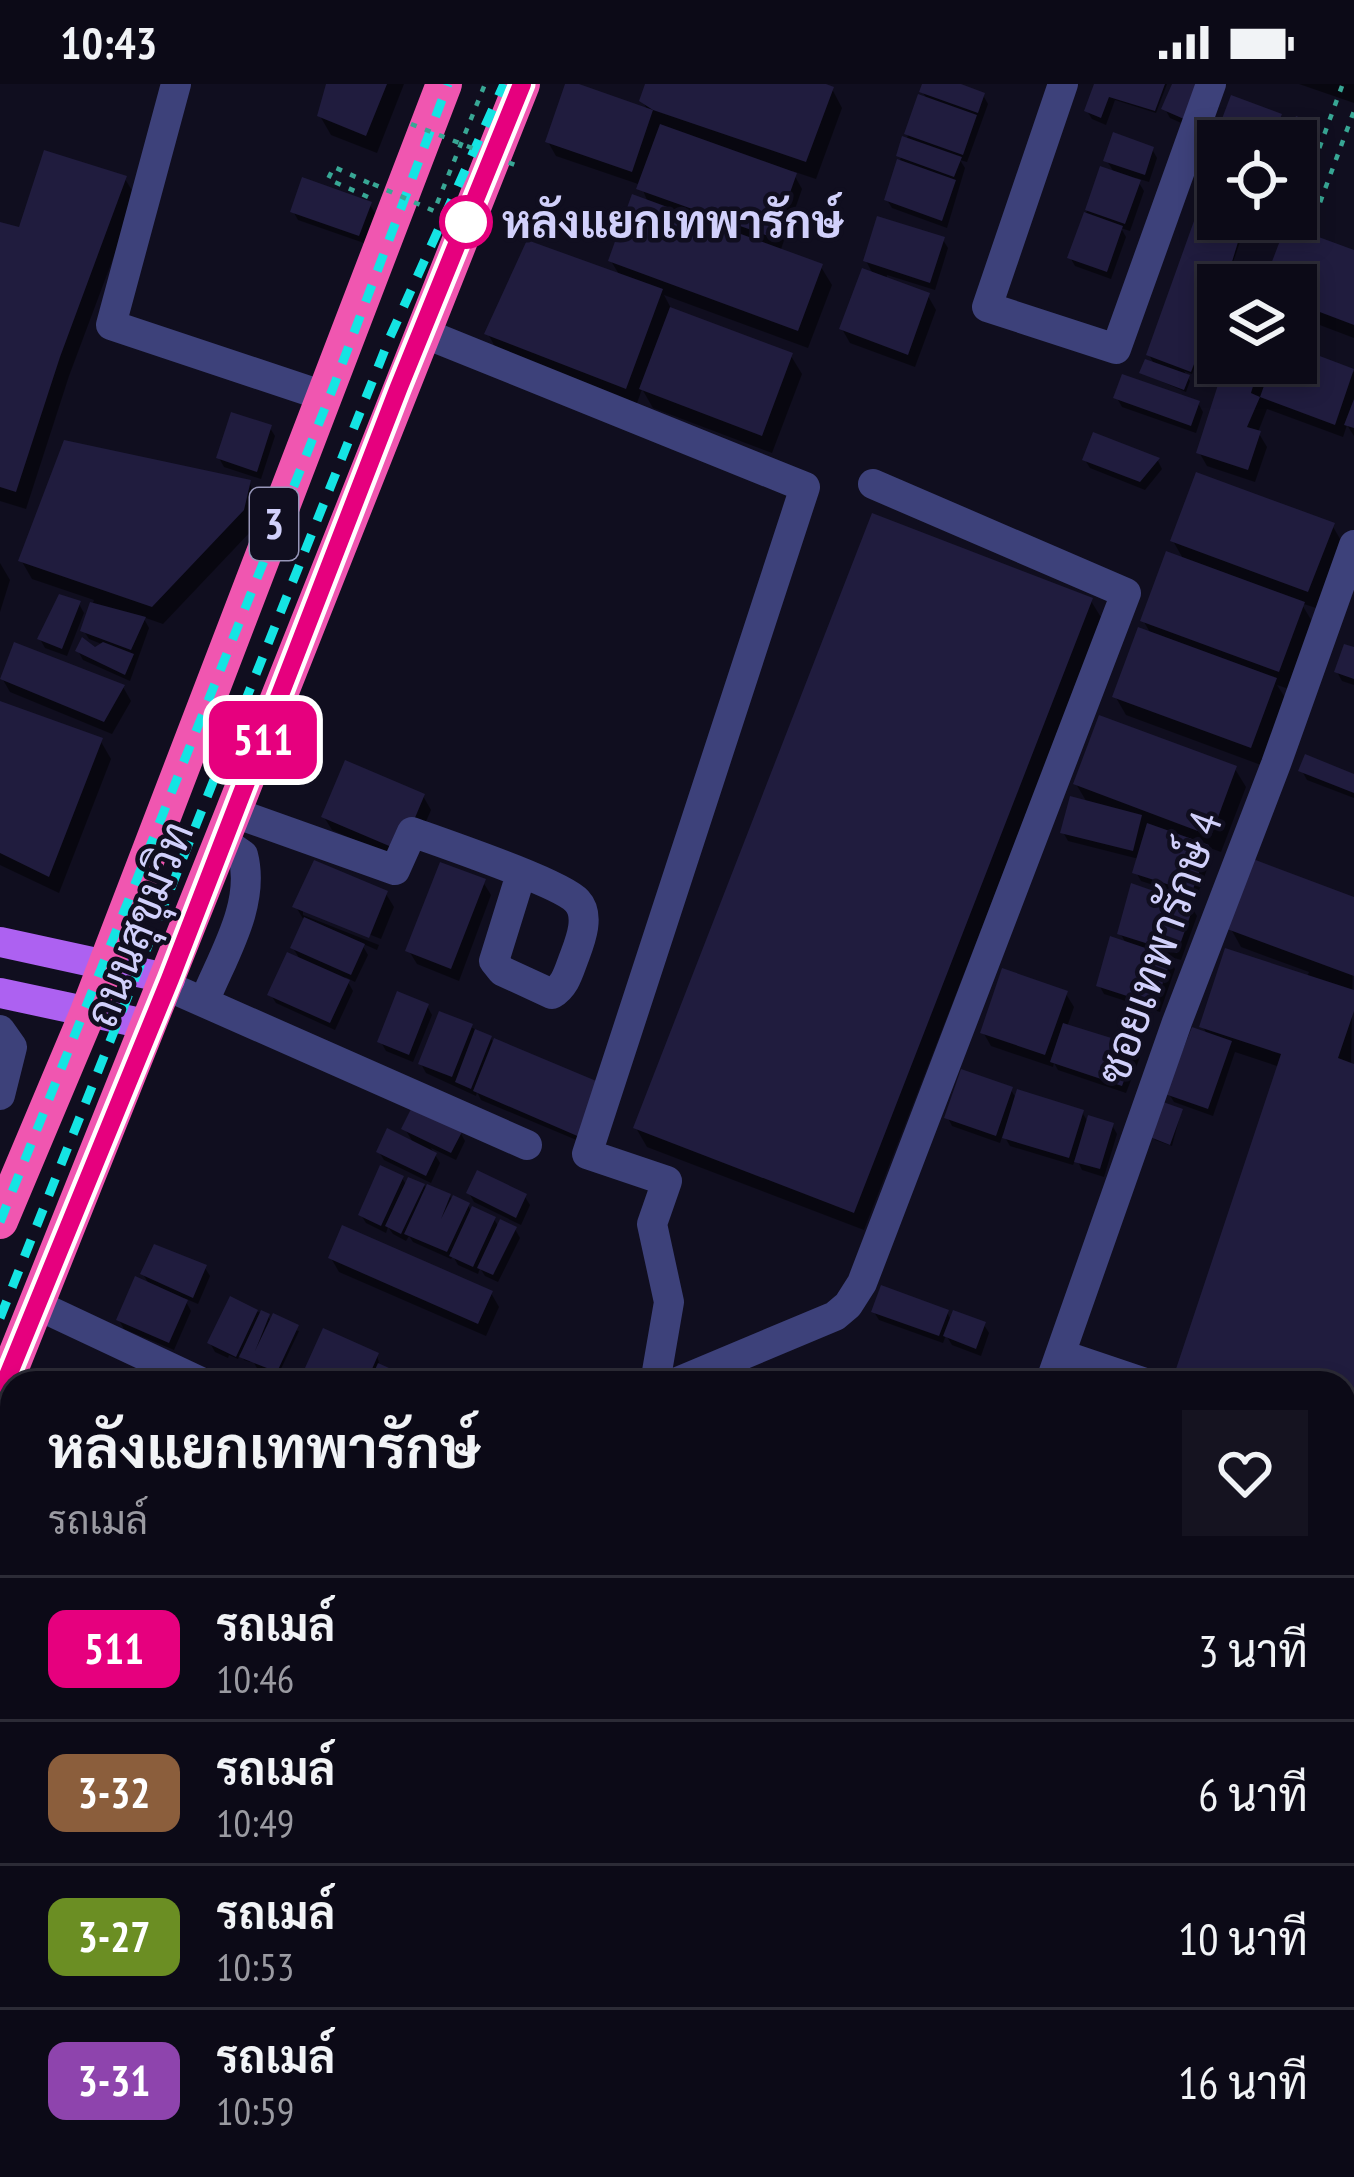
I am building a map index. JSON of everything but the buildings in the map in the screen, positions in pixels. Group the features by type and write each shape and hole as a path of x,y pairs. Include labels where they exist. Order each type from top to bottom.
{"highway":[{"name":"ถนนสุขุมวิท","path":"0,1221 88,1012 443,84"},
{"name":"ถนนสุขุมวิท","path":"10,1371 522,84"}],"main road":[{"path":"0,942 168,982"},
{"path":"0,993 150,1025"}],"street":[{"path":"176,84 111,325 324,396"},
{"path":"1064,84 987,307 1116,349 1211,84"},
{"path":"421,332 805,488 587,1154 667,1181 652,1224 669,1302 657,1371"},
{"path":"704,1371 835,1316 862,1283 1126,592 873,484"},
{"name":"ซอยเทพารักษ์ 4","path":"1056,1369 1177,1022 1354,544"},
{"path":"229,827 395,870 412,832 521,874"},
{"path":"204,1002 245,901 248,873 229,827"},
{"path":"168,982 527,1144"},
{"path":"0,1030 12,1047 0,1095"},
{"path":"37,1305 177,1371"}],"path":[{"path":"368,197 328,179 334,167 434,211 484,84"},
{"path":"1342,86 1297,209 1315,216 1354,111"},
{"path":"411,124 515,165"}],"railway":[{"path":"0,1222 333,388 448,84"},
{"path":"0,1318 390,337 504,84"}],"bus line":[{"name":"511","path":"10,1371 170,979 522,84"}],"place":[{"name":"หลังแยกเทพารักษ์","path":"466,222"}]}
